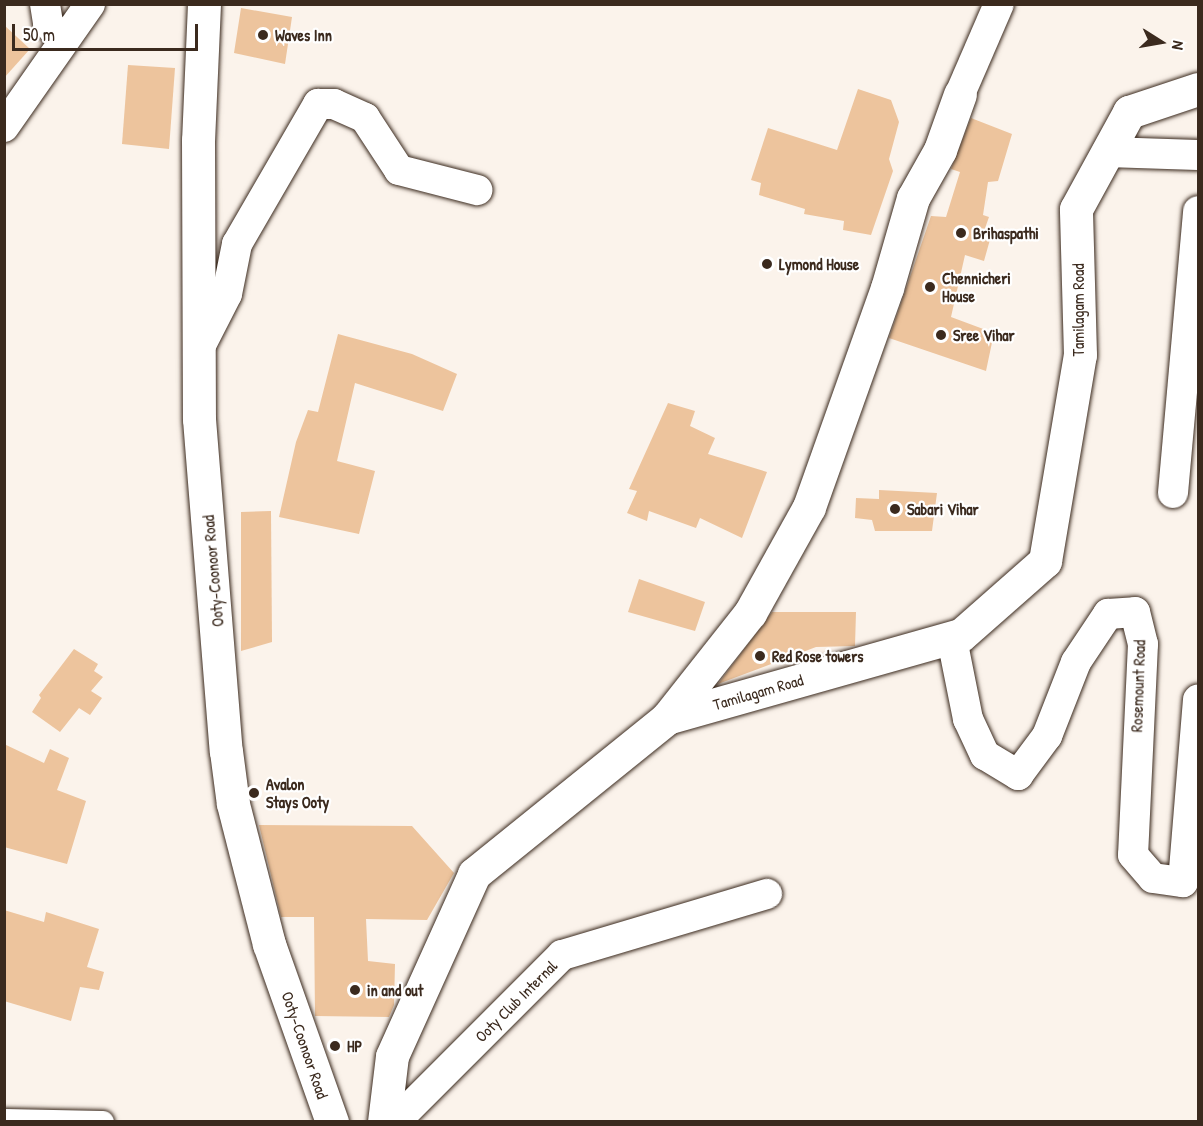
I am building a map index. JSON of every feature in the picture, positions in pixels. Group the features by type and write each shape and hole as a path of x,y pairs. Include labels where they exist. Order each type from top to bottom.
{"main road":[{"name":"Ooty-Coonoor Road","path":"204,4 198,140 199,418 233,804 269,944 332,1122"},
{"name":"Tamilagam Road","path":"384,1122 392,1056 474,873 668,718 952,639 1045,561 1080,355 1076,209 1130,112 1198,89"},
{"path":"668,718 750,613 809,507 887,288 913,198 940,150 960,94"}],"street":[{"path":"45,4 48,23 62,40"},
{"path":"4,127 62,40 90,4"},
{"path":"960,94 999,4"},
{"path":"200,347 227,294 237,244 318,104 334,104 365,118 399,170 477,190"},
{"path":"1107,152 1198,155"},
{"path":"1173,493 1198,211"},
{"name":"Rosemount Road","path":"952,639 968,719 985,755 1018,776 1047,736 1076,662 1108,614 1135,612 1143,644 1133,855 1153,878 1193,888 1198,700"},
{"name":"Ooty Club Internal","path":"395,1122 562,955 767,894"},
{"path":"4,1120 103,1122"}],"building":[{"name":"Waves Inn","path":"241,8 292,17 285,64 234,53"},
{"path":"4,25 30,49 4,78"},
{"path":"128,65 175,68 169,149 122,144"},
{"path":"858,89 891,100 899,122 889,159 893,171 871,235 843,230 844,221 804,214 805,209 759,195 761,183 751,180 768,128 837,150"},
{"path":"971,118 1012,134 998,181 988,182 983,215 989,217 983,234 991,236 984,261 965,255 951,317 994,333 986,371 889,338 931,216 946,217 960,172 951,169"},
{"path":"338,334 412,354 457,374 443,411 355,383 337,461 375,471 359,534 279,517 296,442 308,410 318,412"},
{"path":"668,403 695,411 690,426 715,438 708,454 767,472 742,538 700,518 696,528 649,511 647,521 627,513 637,491 629,489"},
{"name":"Sabari Vihar","path":"879,490 937,493 932,531 875,531 872,520 855,518 856,498 879,499"},
{"path":"271,511 272,642 241,651 241,512"},
{"path":"639,579 705,602 695,631 628,612"},
{"name":"Red Rose towers","path":"772,612 856,612 855,646 816,647 718,684"},
{"path":"74,649 98,664 94,671 103,677 91,691 102,698 90,715 79,708 60,732 32,712 41,698 39,695"},
{"path":"4,744 44,763 50,749 69,758 57,790 86,801 67,864 4,847"},
{"path":"259,825 412,826 454,873 427,920 366,919 368,961 395,964 394,1005 389,1017 315,1016 314,917 281,917"},
{"path":"4,910 44,922 46,912 99,929 87,967 104,972 99,990 80,987 71,1021 4,1001"}],"place":[{"name":"Waves Inn","path":"263,35"},
{"name":"Brihaspathi","path":"961,233"},
{"name":"Lymond House","path":"767,264"},
{"name":"Chennicheri House","path":"930,287"},
{"name":"Sree Vihar","path":"941,335"},
{"name":"Sabari Vihar","path":"895,509"},
{"name":"Red Rose towers","path":"760,656"},
{"name":"Avalon Stays Ooty","path":"254,793"},
{"name":"in and out","path":"355,990"},
{"name":"HP","path":"335,1046"}]}
